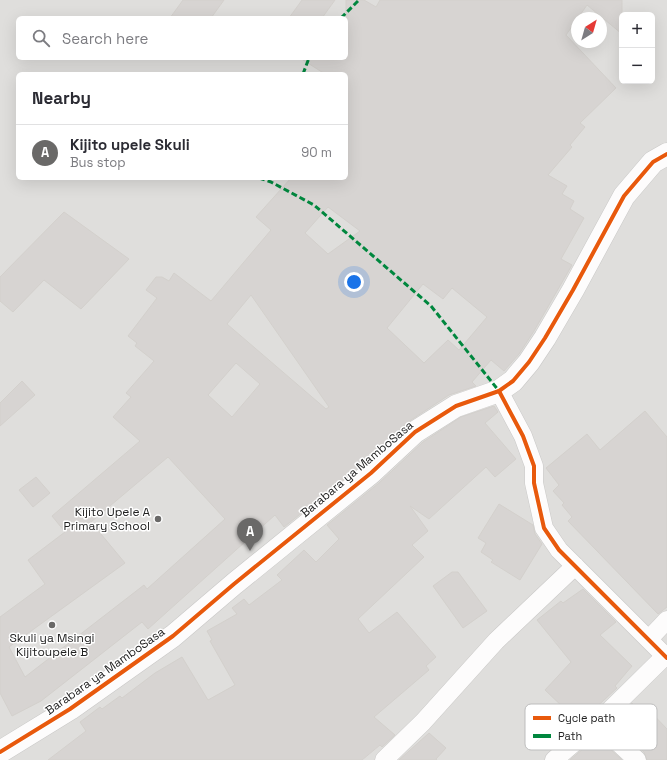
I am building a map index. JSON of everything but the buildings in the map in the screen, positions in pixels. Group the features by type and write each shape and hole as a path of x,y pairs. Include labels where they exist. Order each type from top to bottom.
{"street":[{"name":"Barabara ya MamboSasa","path":"0,752 70,709 173,636 234,584 371,473 415,432 456,406 499,391 513,381 529,362 545,338 624,196 653,162 667,154"},
{"path":"499,391 523,436 534,466 534,483 544,528 559,550 666,657 617,704"},
{"path":"384,760 423,722 496,641 575,566"},
{"path":"649,639 667,620"},
{"path":"554,760 566,750"},
{"path":"626,750 637,760"}],"shaded area":[{"path":"0,0 667,0 667,760 0,760"}],"marked path":[{"path":"343,16 359,0"},
{"path":"304,72 308,60"},
{"path":"265,180 314,205 431,306 499,391"}],"cycle path":[{"path":"0,752 70,709 173,636 234,584 371,473 415,432 456,406 499,391 513,381 529,362 545,338 624,196 653,162 667,154"},
{"path":"499,391 523,436 534,466 534,483 544,528 559,550 667,658"}],"place":[{"name":"Kijito Upele A Primary School","path":"158,519"},
{"name":"Kijito upele Skuli","path":"250,551"},
{"name":"Skuli ya Msingi Kijitoupele B","path":"52,625"}]}
